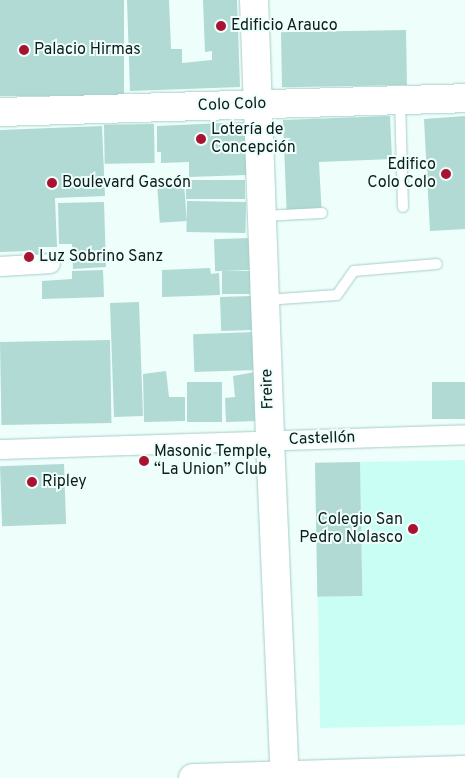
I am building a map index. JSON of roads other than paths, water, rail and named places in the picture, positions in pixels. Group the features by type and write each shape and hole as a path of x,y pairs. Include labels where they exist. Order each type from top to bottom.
{"main road":[{"name":"Freire","path":"254,0 270,440 285,777"},
{"name":"Colo Colo","path":"0,112 465,98"},
{"path":"194,778 285,777 465,770"}],"street":[{"path":"0,266 50,263"},
{"name":"Castellón","path":"0,449 465,434"}],"lane":[{"path":"400,100 404,207"},
{"path":"262,216 322,213"},
{"path":"265,300 338,295 354,271 437,264"}],"place":[{"name":"Edificio Arauco","path":"221,26"},
{"name":"Palacio Hirmas","path":"24,50"},
{"name":"Lotería de Concepción","path":"201,139"},
{"name":"Edifico Colo Colo","path":"446,174"},
{"name":"Boulevard Gascón","path":"52,183"},
{"name":"Luz Sobrino Sanz","path":"29,257"},
{"name":"Masonic Temple, “La Union” Club","path":"144,461"},
{"name":"Ripley","path":"32,482"},
{"name":"Colegio San Pedro Nolasco","path":"413,529"}]}
